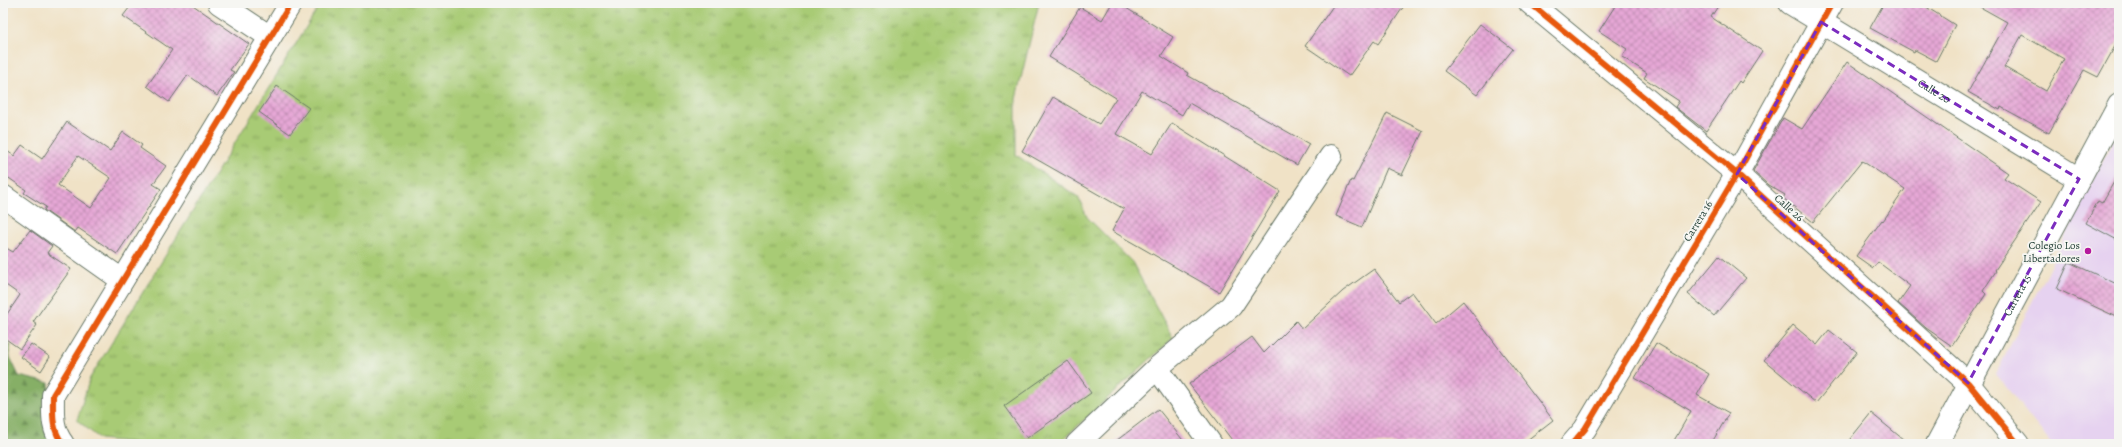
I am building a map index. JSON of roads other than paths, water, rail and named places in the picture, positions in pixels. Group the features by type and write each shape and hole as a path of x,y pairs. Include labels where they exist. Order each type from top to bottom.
{"street":[{"path":"219,3 270,37"},
{"path":"63,444 57,437 52,421 53,395 290,3"},
{"name":"Calle 26","path":"1530,3 1737,174 1968,383 2018,444"},
{"name":"Calle 20","path":"1790,3 2079,179"},
{"name":"Carrera 16","path":"1572,444 1585,429 1737,174 1832,3"},
{"name":"Carrera 15","path":"1937,444 1968,383 2119,104"},
{"path":"1077,444 1158,368 1231,306 1331,156"},
{"path":"3,196 122,280"},
{"path":"1158,368 1211,444"}],"place":[{"name":"Colegio Los Libertadores","path":"2088,251"}]}
